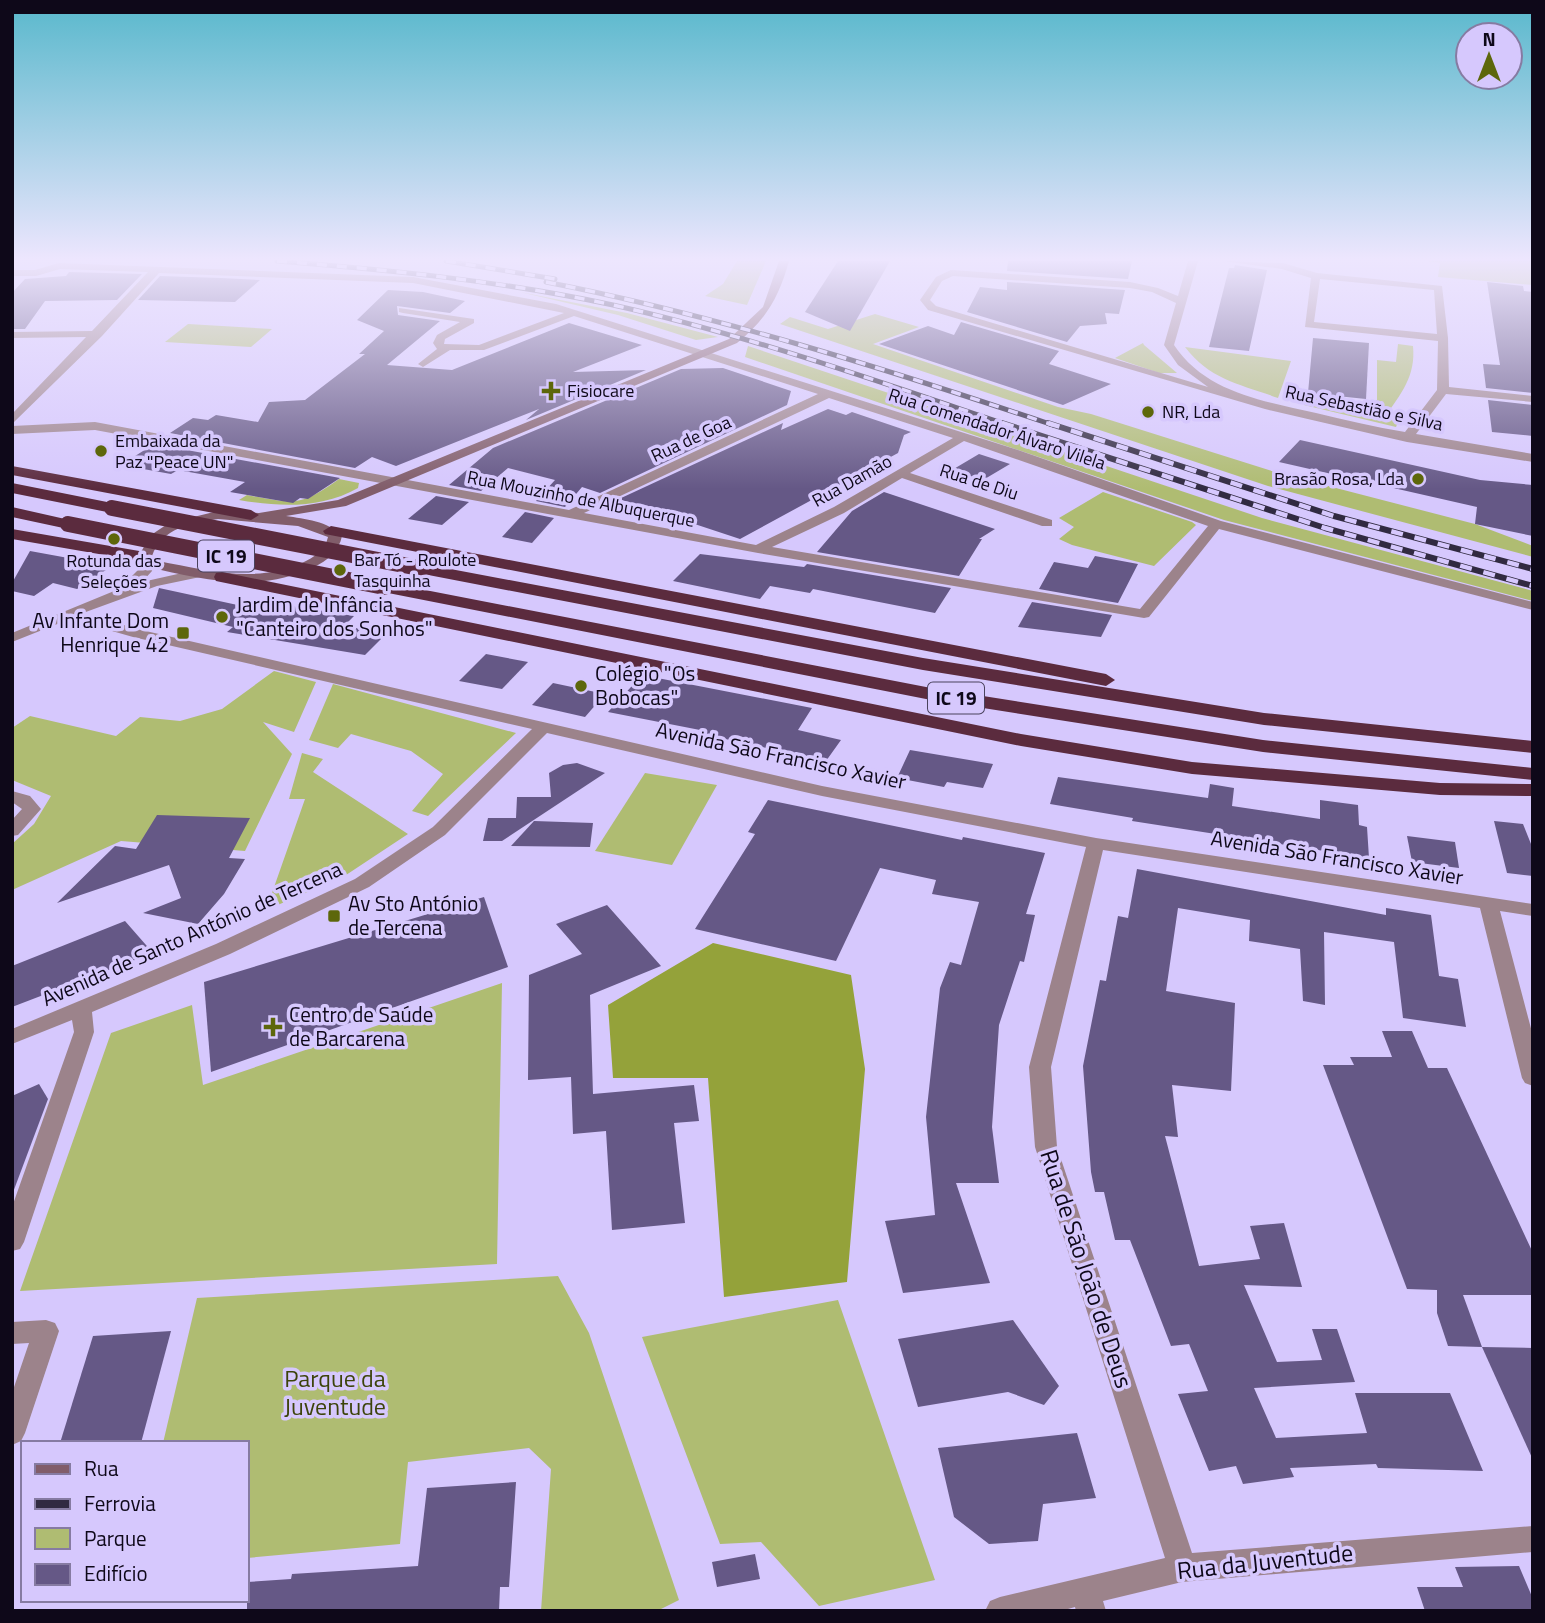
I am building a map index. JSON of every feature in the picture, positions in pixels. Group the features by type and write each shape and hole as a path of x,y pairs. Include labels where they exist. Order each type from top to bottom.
{"highway":[{"path":"12,470 256,515"},
{"name":"IC 19","path":"12,488 923,664 1265,719 1533,747"},
{"name":"IC 19","path":"12,512 926,693 1263,746 1533,774"},
{"path":"328,530 1094,677 1265,719"},
{"path":"12,534 146,558"},
{"path":"222,578 1021,740 1179,765 1440,789 1533,790"}],"street":[{"path":"12,421 94,337"},
{"path":"441,337 438,343 446,348 480,348 510,337"},
{"name":"Rua Comendador Álvaro Vilela","path":"655,337 1216,524 1533,606"},
{"path":"116,596 145,571 146,558 153,540 173,526 218,515 256,515 341,503 707,353 739,337"},
{"path":"1027,337 1241,399"},
{"name":"Rua Sebastião e Silva","path":"1170,337 1169,345 1176,357 1203,378 1241,399 1407,438 1533,458"},
{"path":"1407,438 1443,390 1443,338 1430,337"},
{"path":"423,364 446,348"},
{"path":"1443,390 1533,399"},
{"name":"Rua de Goa","path":"569,515 828,394"},
{"name":"Rua Mouzinho de Albuquerque","path":"12,430 95,426 758,549 1144,614 1216,524"},
{"name":"Rua Damão","path":"758,549 839,510 961,438"},
{"name":"Rua de Diu","path":"901,474 1047,523"},
{"path":"328,530 341,503"},
{"path":"256,515 328,530"},
{"path":"146,558 222,578 261,579 304,568 327,552 334,543 328,530"},
{"path":"12,638 116,596 170,578 200,573"},
{"name":"Avenida São Francisco Xavier","path":"70,614 133,634 822,791 1096,844 1489,906 1533,910"},
{"path":"12,630 38,627"},
{"name":"Avenida de Santo António de Tercena","path":"12,1037 248,938 362,883 439,831 543,728"},
{"path":"12,796 24,800 32,809 12,831"},
{"name":"Rua de São João de Deus","path":"1096,844 1040,1067 1046,1147 1182,1568"},
{"path":"1489,906 1533,1078"},
{"path":"12,1242 84,1032 80,1008"},
{"path":"12,1333 46,1331 12,1433"},
{"name":"Rua da Juventude","path":"1000,1611 1088,1601 1182,1568 1533,1539"}],"green space":[{"path":"172,337 263,337 251,347 165,342"},
{"path":"686,337 718,337 696,340"},
{"path":"818,337 893,337 873,344 1058,407 1091,414 1278,473 1475,524 1533,546 1533,557 1268,486"},
{"path":"1143,343 1177,373 1159,373 1115,358"},
{"path":"1398,344 1413,346 1413,357 1410,376 1384,418 1398,422 1396,427 1304,405 1310,397 1374,403 1377,400 1377,360 1396,362"},
{"path":"748,346 1262,518 1533,591 1533,601 1224,520 745,357"},
{"path":"1185,347 1291,361 1278,398 1215,374"},
{"path":"339,479 359,483 358,488 315,503 284,505 239,500 247,495 296,501 315,495"},
{"path":"1103,492 1196,525 1154,566 1072,545 1059,539 1074,527 1059,518"},
{"path":"274,671 316,682 294,732 263,722 292,754 245,851 121,841 12,890 12,844 34,824 51,796 12,780 12,728 30,716 116,736 140,717 180,721 222,709"},
{"path":"333,684 516,733 428,816 412,811 443,774 411,751 351,734 338,748 309,740"},
{"path":"302,753 323,759 313,772 408,834 343,877 266,910 305,799 289,799"},
{"path":"645,773 717,785 672,865 595,851"},
{"path":"713,943 851,975 865,1069 847,1282 724,1297 708,1078 613,1078 608,1005"},
{"path":"502,983 497,1264 20,1291 111,1033 192,1005 203,1085"},
{"name":"Parque da Juventude","path":"558,1276 589,1333 679,1600 657,1611 541,1611 551,1469 529,1448 408,1462 400,1544 248,1558 248,1441 163,1441 197,1298"},
{"path":"838,1300 935,1580 819,1606 761,1542 720,1544 642,1337"}],"building":[{"path":"378,337 421,337 387,365 452,370 535,337 615,337 642,345 573,372 646,370 526,420 539,409 396,466 372,457 355,468 170,433 193,418 208,420 216,415 258,422 269,402 305,400 365,354 359,354"},
{"path":"899,337 1011,337 1059,351 1049,364 1111,384 1063,405 879,344"},
{"path":"1049,337 1071,337 1067,342"},
{"path":"1212,337 1252,337 1249,351 1209,347"},
{"path":"1496,337 1533,337 1533,393 1486,388 1483,364 1500,365"},
{"path":"1313,338 1369,343 1366,399 1308,393"},
{"path":"723,368 791,391 787,405 600,493 582,487 565,507 536,501 555,480 508,468 481,491 449,485 493,448 681,369"},
{"path":"1488,400 1533,405 1533,436 1492,432"},
{"path":"828,409 846,415 852,412 911,432 904,435 898,453 740,539 619,499 783,423 781,430"},
{"path":"1300,440 1480,480 1533,485 1533,536 1475,524 1477,507 1279,462"},
{"path":"154,444 340,478 308,499 300,498 293,503 230,492 245,482 178,470 171,474 121,465"},
{"path":"979,454 1010,464 983,480 952,470"},
{"path":"884,492 995,529 979,539 982,539 959,576 817,552 852,511"},
{"path":"436,496 469,502 442,525 408,519"},
{"path":"525,512 554,518 532,543 502,537"},
{"path":"30,551 112,566 77,589 53,583 34,596 12,591 12,583"},
{"path":"700,554 804,567 807,564 951,588 935,613 813,589 810,593 770,586 760,599 673,581"},
{"path":"1095,556 1138,564 1118,603 1039,589 1054,562 1088,568"},
{"path":"159,588 265,611 274,603 354,616 344,626 387,633 365,655 227,632 233,627 153,608"},
{"path":"1032,602 1112,615 1101,637 1018,627"},
{"path":"486,654 528,662 502,689 459,681"},
{"path":"642,675 812,708 798,730 841,740 826,761 698,733 700,730 608,712"},
{"path":"553,683 605,694 585,717 532,705"},
{"path":"910,750 993,764 983,788 947,782 944,787 897,778"},
{"path":"577,763 605,773 502,841 483,841 488,818 516,818 517,797 551,797 549,773 563,765"},
{"path":"1058,777 1208,798 1210,784 1234,788 1232,806 1320,819 1320,800 1358,805 1359,825 1367,827 1369,858 1132,821 1133,818 1050,804"},
{"path":"768,800 962,840 963,837 1045,853 1026,914 1035,915 1024,962 1020,961 999,1025 992,1127 999,1183 956,1183 990,1283 903,1293 885,1221 935,1215 926,1117 940,988 950,962 961,965 979,902 932,894 936,880 880,868 836,961 695,929 755,834 748,832"},
{"path":"157,815 250,818 229,858 245,859 224,894 198,924 143,913 181,898 169,865 57,903 115,846 136,849"},
{"path":"534,821 593,823 590,847 511,846"},
{"path":"1494,821 1523,824 1533,849 1533,876 1507,873"},
{"path":"1407,836 1455,842 1459,868 1412,862"},
{"path":"1137,869 1386,915 1386,908 1431,915 1439,976 1458,979 1466,1027 1403,1018 1394,942 1324,932 1325,1005 1303,1001 1300,949 1249,941 1250,920 1178,908 1166,991 1235,1003 1231,1091 1172,1085 1178,1137 1165,1136 1199,1266 1260,1259 1250,1226 1284,1223 1302,1287 1244,1285 1277,1362 1322,1360 1312,1329 1337,1329 1355,1382 1254,1388 1276,1438 1367,1433 1355,1393 1450,1393 1483,1471 1378,1468 1376,1464 1290,1468 1294,1477 1243,1484 1236,1466 1209,1471 1178,1394 1208,1391 1189,1344 1171,1346 1130,1240 1115,1240 1104,1192 1095,1192 1091,1172 1083,1066 1100,980 1106,981 1118,916 1128,918"},
{"name":"Centro de Saúde de Barcarena","path":"484,897 508,967 211,1072 204,982"},
{"path":"607,905 661,966 590,995 593,1094 694,1085 699,1121 674,1123 685,1223 612,1230 606,1131 573,1134 571,1077 528,1080 529,975 582,954 556,924"},
{"path":"125,921 153,953 12,1007 12,966"},
{"path":"1382,1031 1412,1031 1428,1068 1447,1068 1533,1253 1533,1295 1463,1295 1482,1347 1448,1346 1437,1313 1437,1290 1407,1289 1323,1065 1354,1065 1350,1057 1392,1057"},
{"path":"39,1084 48,1099 12,1195 12,1096"},
{"path":"1013,1320 1059,1386 1044,1405 1008,1392 918,1407 898,1339"},
{"path":"171,1331 142,1441 61,1441 93,1336"},
{"path":"1482,1347 1533,1348 1533,1460"},
{"path":"1077,1433 1096,1498 1043,1504 1038,1541 989,1544 954,1517 938,1448"},
{"path":"516,1482 509,1587 500,1587 499,1611 247,1611 248,1582 291,1579 292,1574 418,1566 427,1488"},
{"path":"755,1554 760,1579 717,1587 712,1562"},
{"path":"1519,1566 1533,1599 1533,1611 1425,1611 1417,1587 1463,1587 1455,1567"}],"railway":[{"path":"735,337 1002,423"},
{"path":"773,337 1053,425"},
{"path":"1002,423 1325,528 1533,586"},
{"path":"1002,423 1008,425"},
{"path":"1048,423 1334,516 1533,569"}],"place":[{"name":"Fisiocare","path":"551,391"},
{"name":"NR, Lda","path":"1148,412"},
{"name":"Embaixada da Paz \"Peace UN\"","path":"101,451"},
{"name":"Brasão Rosa, Lda","path":"1418,479"},
{"name":"Rotunda das Seleções","path":"114,539"},
{"name":"Bar Tó - Roulote Tasquinha","path":"340,570"},
{"name":"Jardim de Infância \"Canteiro dos Sonhos\"","path":"222,617"},
{"name":"Av Infante Dom Henrique 42","path":"183,633"},
{"name":"Colégio \"Os Bobocas\"","path":"581,686"},
{"name":"Av Sto António de Tercena","path":"334,916"},
{"name":"Centro de Saúde de Barcarena","path":"273,1027"}]}
